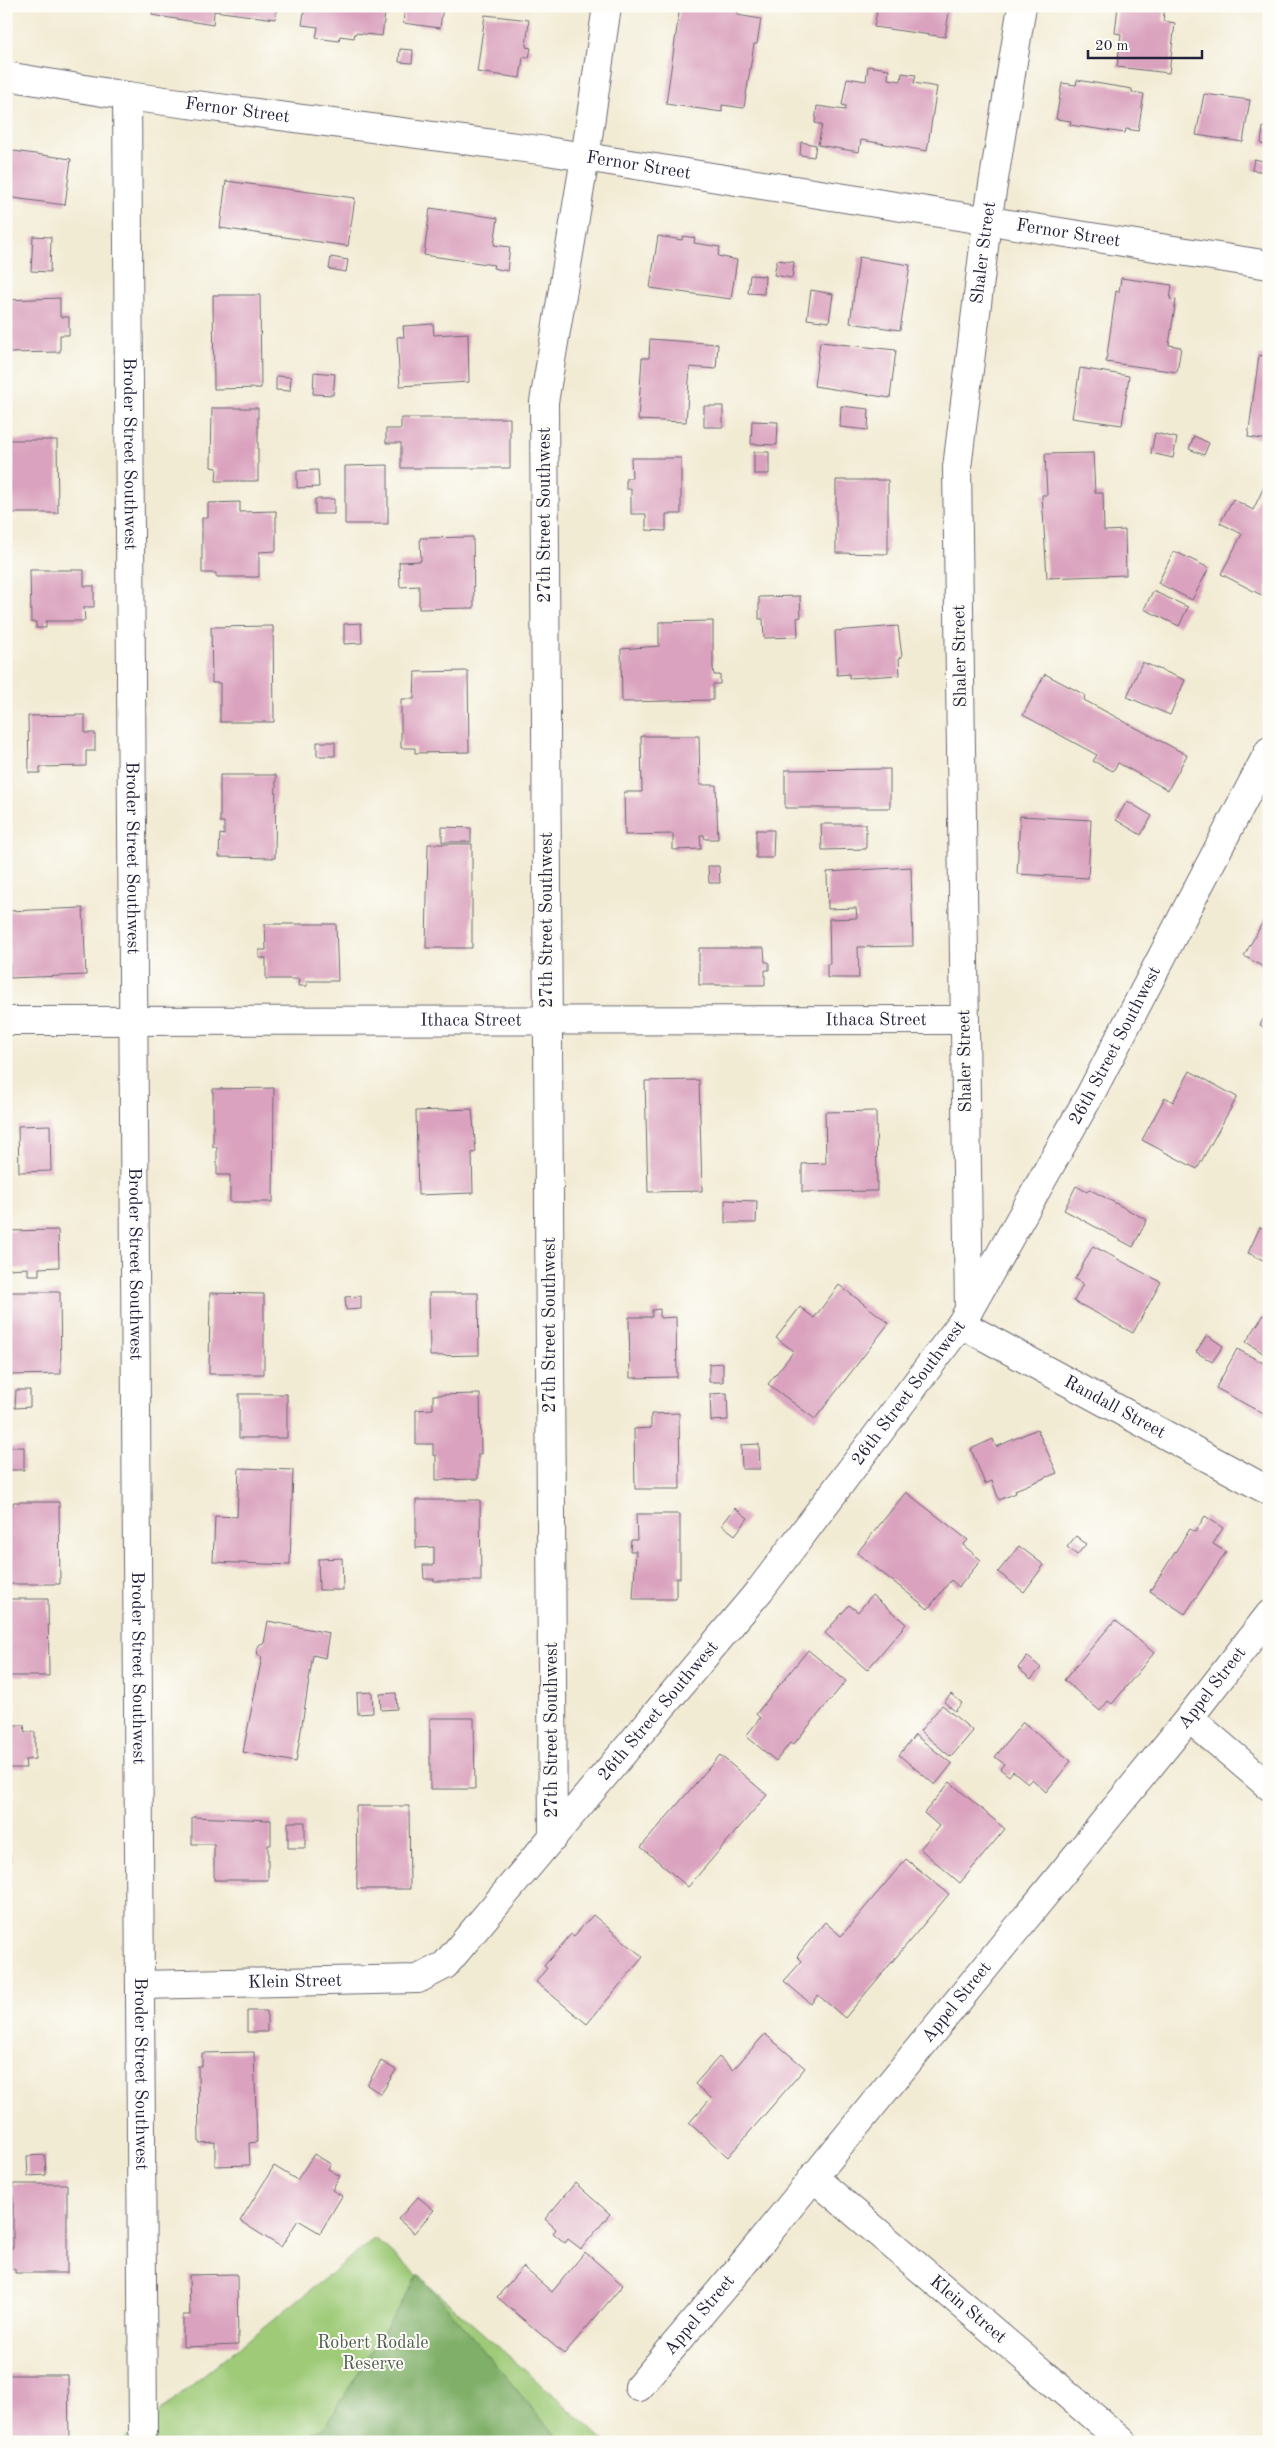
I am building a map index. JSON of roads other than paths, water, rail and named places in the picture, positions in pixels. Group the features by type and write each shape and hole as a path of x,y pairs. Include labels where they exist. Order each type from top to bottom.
{"street":[{"name":"27th Street Southwest","path":"552,1838 544,402 585,158 607,6"},
{"name":"Shaler Street","path":"965,1317 965,1020 957,468 987,222 1022,6"},
{"name":"Fernor Street","path":"6,76 127,96 585,158 1269,265"},
{"name":"Broder Street Southwest","path":"127,96 144,2431"},
{"name":"26th Street Southwest","path":"445,1965 760,1590 965,1317 1091,1093 1269,751"},
{"name":"Ithaca Street","path":"6,1021 965,1020"},
{"name":"Randall Street","path":"965,1317 1269,1491"},
{"name":"Appel Street","path":"639,2387 1189,1718 1269,1615"},
{"path":"1189,1718 1269,1786"},
{"name":"Klein Street","path":"140,1985 418,1979 445,1965"},
{"name":"Klein Street","path":"813,2177 1123,2442"}],"park label":[{"name":"Robert Rodale Reserve","path":"373,2353"}]}
